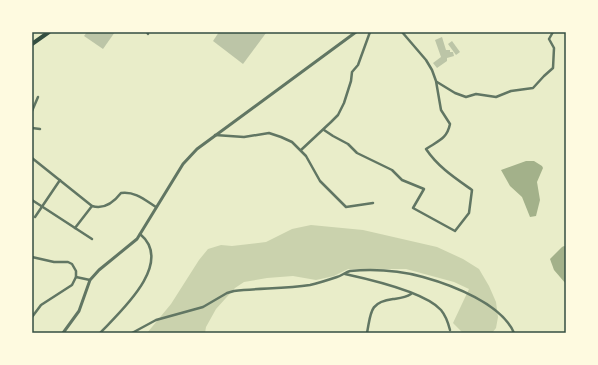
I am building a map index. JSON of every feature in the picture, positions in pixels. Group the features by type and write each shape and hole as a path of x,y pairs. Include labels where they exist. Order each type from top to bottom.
{"highway":[{"path":"32,44 49,32"}],"street":[{"path":"63,333 79,311 90,280 99,270 130,246 140,234 183,164 197,149 214,135 356,32"},
{"path":"301,150 315,136 324,130 338,115 344,103 352,72 358,65 370,32"},
{"path":"324,130 348,144 357,153 392,170 402,180 424,189 413,208 455,231 469,213 472,190 448,174 426,149 444,138 449,131 450,124 441,110 436,81 426,60 402,32"},
{"path":"436,81 466,97 476,94 496,97 511,91 533,88 554,68 554,48 549,39 553,32"},
{"path":"32,111 38,97"},
{"path":"32,128 40,129"},
{"path":"214,135 244,137 269,133 286,140 301,150 306,156 320,182 346,207 373,203"},
{"path":"32,158 92,206 97,207 108,205 121,193 127,192 134,194 156,207"},
{"path":"35,217 60,180"},
{"path":"32,200 92,239"},
{"path":"75,228 92,206"},
{"path":"100,333 143,284 148,273 152,255 147,241 140,234"},
{"path":"32,257 54,262 68,262 72,264 76,271 76,277 72,285 41,305 32,317"},
{"path":"132,333 156,320 203,307 227,293 234,291 296,287 312,284 344,274 348,271 396,272 422,277 454,287 485,303 506,320 514,333"},
{"path":"344,274 378,282 417,295 440,309 447,320 450,330"},
{"path":"76,277 90,280"},
{"path":"367,333 374,305 380,301 404,298 411,294"}],"shaded area":[{"path":"526,161 534,161 543,168 537,182 540,200 536,216 530,217 522,197 510,186 501,170"},
{"path":"311,225 363,230 437,247 463,259 479,269 489,286 496,302 498,317 496,328 492,333 463,333 453,323 469,289 454,282 406,269 348,269 334,276 316,280 293,276 244,282 235,288 216,309 206,327 205,333 147,333 171,304 199,260 208,249 221,245 232,246 266,242 292,229"},
{"path":"564,246 566,247 566,284 554,270 550,259"}],"building":[{"path":"87,32 115,32 103,49 84,36"},
{"path":"219,32 266,33 243,64 213,41"},
{"path":"442,37 446,50 453,52 454,56 447,58 447,61 437,68 433,63 441,57 435,40"},
{"path":"452,41 460,52 456,55 448,44"}]}
